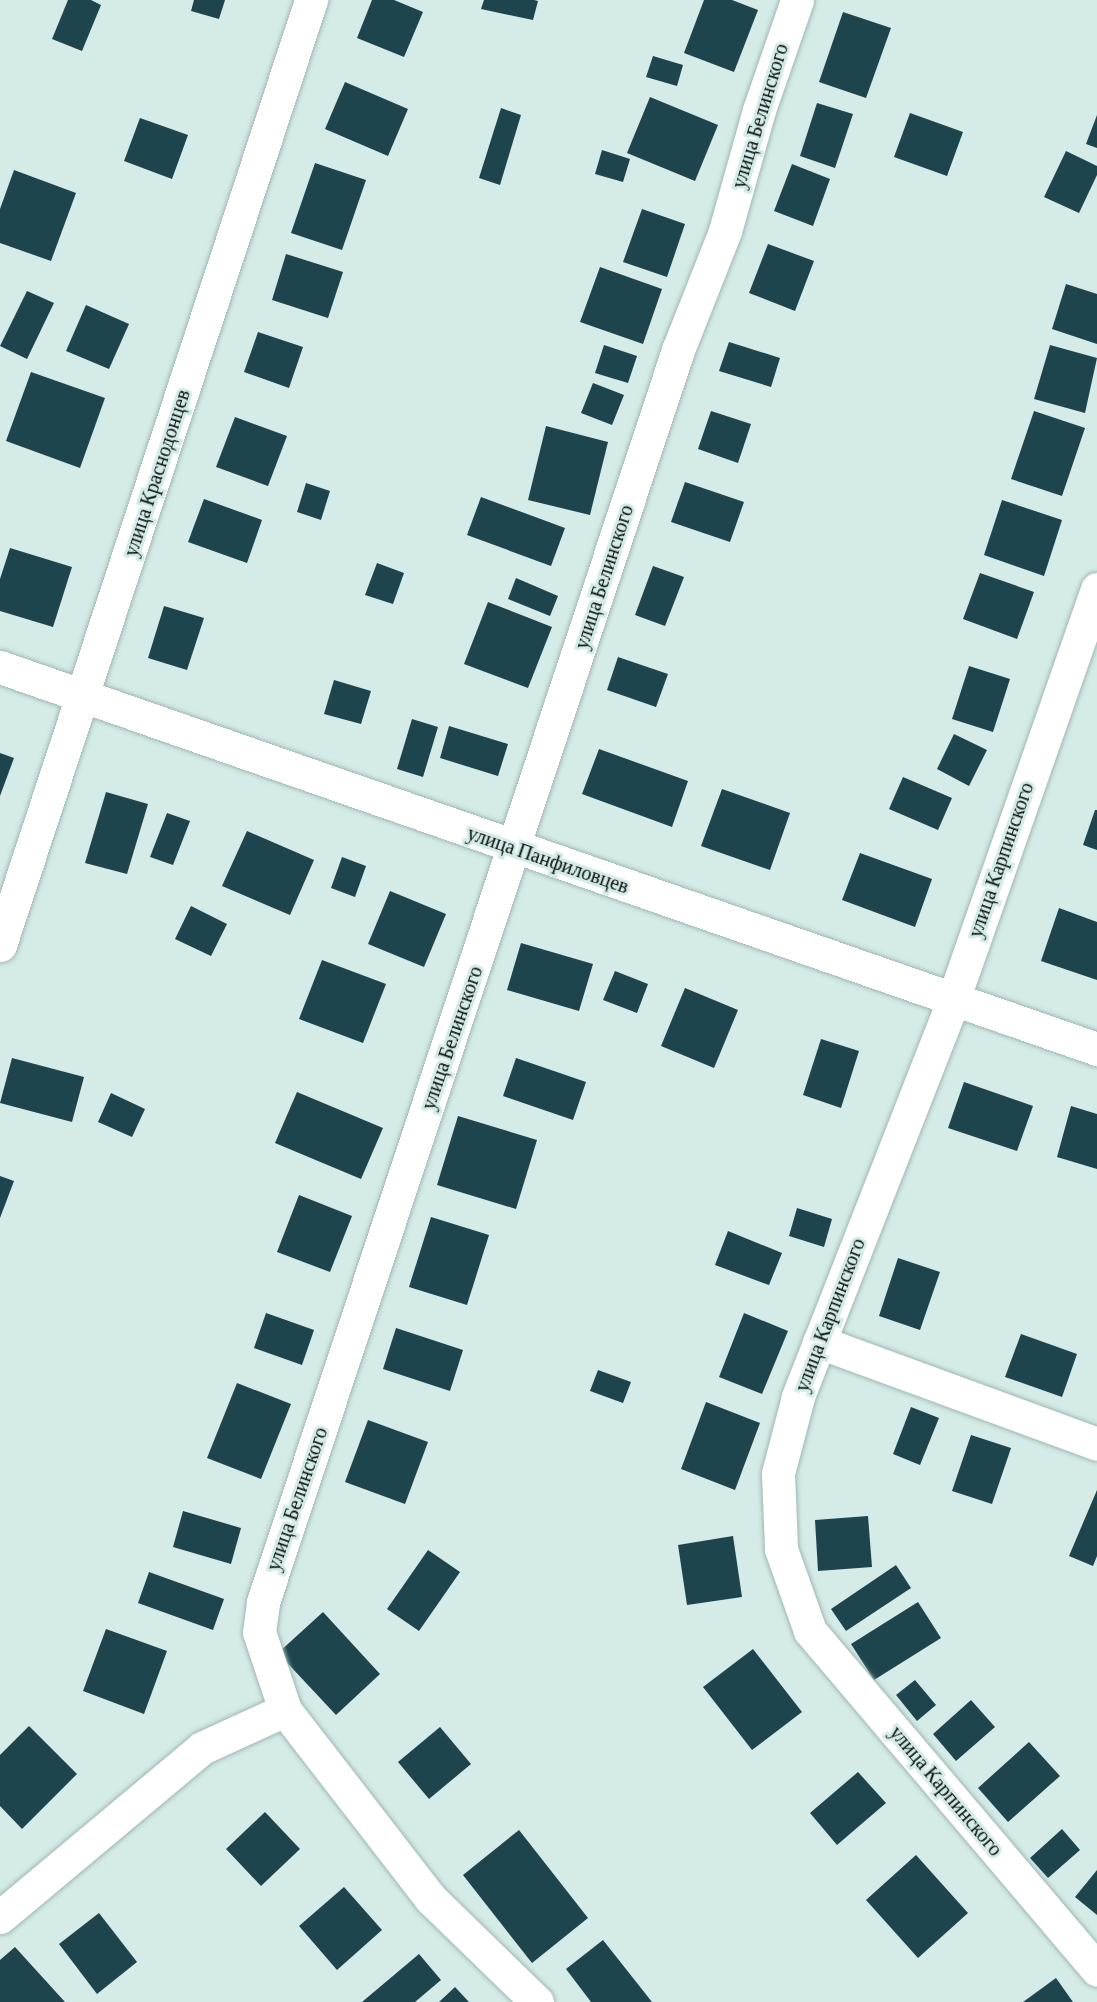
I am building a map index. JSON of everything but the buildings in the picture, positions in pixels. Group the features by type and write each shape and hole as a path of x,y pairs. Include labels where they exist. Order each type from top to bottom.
{"street":[{"name":"улица Краснодонцев","path":"0,945 85,695 311,0"},
{"name":"улица Белинского","path":"537,2002 431,1899 285,1710 259,1632 263,1602 516,849 678,350 725,231 759,110 797,0"},
{"name":"улица Карпинского","path":"1097,589 1090,627 953,1001 798,1397 778,1473 781,1549 810,1631 1097,1970"},
{"name":"улица Панфиловцев","path":"0,667 85,695 516,849 1097,1049"},
{"path":"819,1342 1097,1444"},
{"path":"0,1917 202,1748 285,1710"}]}
